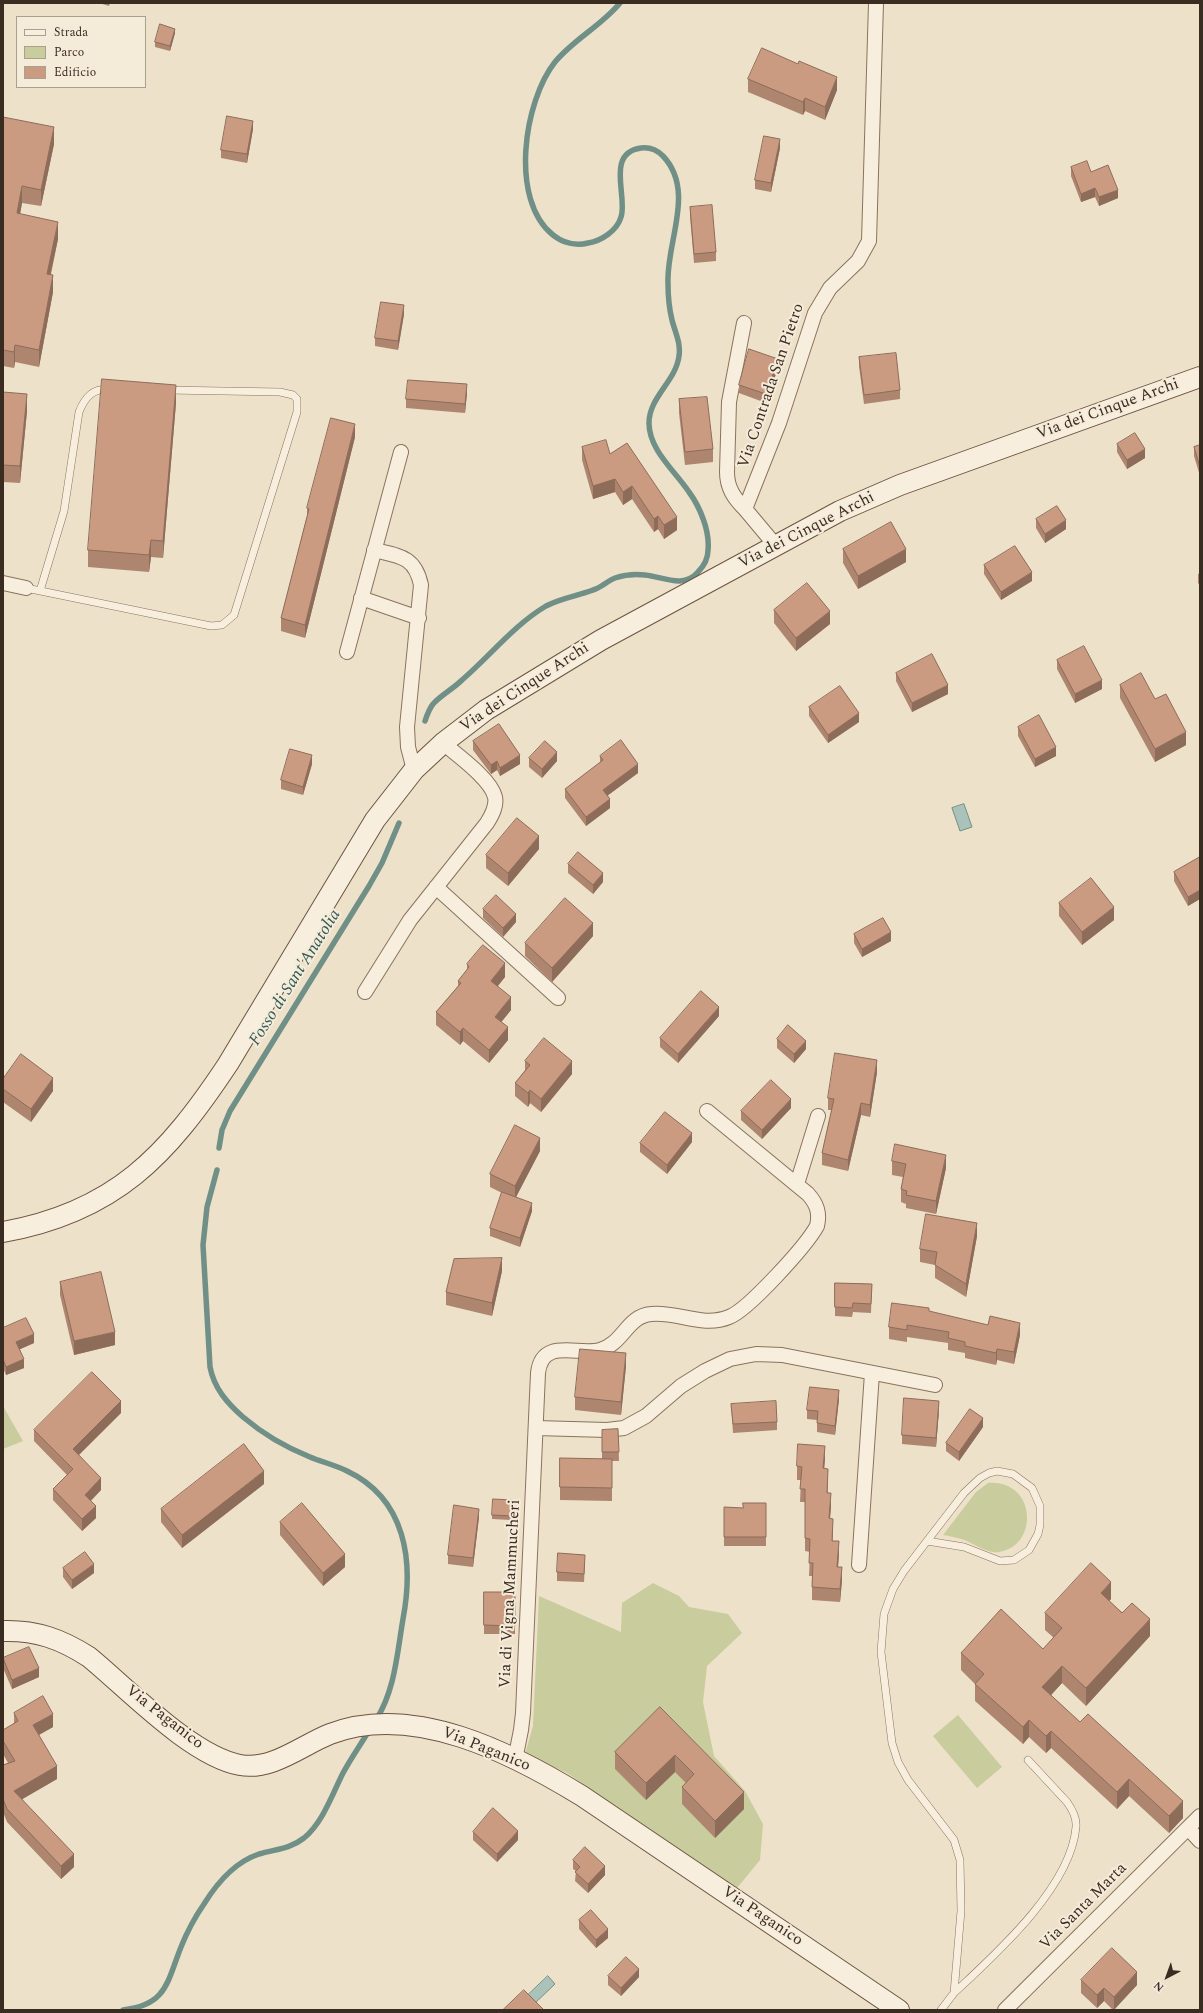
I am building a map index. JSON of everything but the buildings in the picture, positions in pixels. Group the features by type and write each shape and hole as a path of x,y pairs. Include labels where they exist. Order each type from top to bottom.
{"main road":[{"name":"Via dei Cinque Archi","path":"3,1232 53,1221 98,1201 131,1179 166,1146 224,1070 375,820 414,770 443,743 486,710 575,655 840,511 878,494 1200,377"},
{"name":"Via Paganico","path":"3,1631 40,1633 72,1647 93,1660 182,1736 207,1752 229,1762 248,1766 269,1762 337,1732 382,1724 406,1724 452,1734 515,1760 548,1776 588,1800 899,2010"}],"street":[{"name":"Via Contrada San Pietro","path":"745,509 779,423 815,313 830,288 858,261 865,252 869,241 876,3"},
{"path":"744,323 729,402 727,482 731,492 776,546"},
{"path":"346,652 401,452"},
{"path":"374,550 405,558 416,568 422,590 407,732 408,746 414,770"},
{"path":"3,583 26,588"},
{"path":"361,598 418,618"},
{"name":"Via dei Cinque Archi","path":"365,992 403,930 487,823 492,814 495,802 493,791 443,743"},
{"path":"436,887 558,998"},
{"name":"Via di Vigna Mammucheri","path":"515,1760 523,1713 538,1368 544,1356 560,1350 591,1351 606,1348 619,1338 631,1322 644,1315 664,1314 692,1320 716,1321 736,1313 754,1299 817,1226 819,1214 815,1202 798,1184 707,1111"},
{"path":"798,1184 818,1116"},
{"path":"536,1428 607,1430 624,1428 646,1416 668,1396 693,1378 722,1362 747,1355 782,1355 935,1385"},
{"path":"860,1565 872,1373"},
{"name":"Via Santa Marta","path":"1005,2010 1200,1816"},
{"path":"1188,1828 1200,1841"}],"lane":[{"path":"40,591 64,511 78,418 82,404 92,392 99,390 121,389"},
{"path":"26,588 212,626 222,625 234,615 297,412 297,399 293,396 280,392 160,390"},
{"path":"927,1541 964,1547 1000,1561 1014,1560 1029,1550 1038,1534 1041,1520 1040,1506 1032,1488 1023,1480 1004,1471 989,1473 972,1484 927,1541 897,1582 890,1597 882,1623 881,1652 887,1711 894,1753 914,1788 949,1831 954,1840 960,1860 960,1919 954,1993"},
{"path":"941,2010 954,1993 1000,1949 1034,1912 1057,1880 1072,1844 1076,1826 1072,1810 1067,1802 1028,1760"}],"green space":[{"path":"3,1406 23,1441 3,1449"},
{"path":"988,1483 1004,1485 1016,1491 1023,1501 1027,1514 1026,1526 1021,1538 1012,1547 999,1552 984,1550 966,1541 943,1535 976,1492"},
{"path":"653,1583 679,1596 689,1607 728,1614 742,1633 707,1666 703,1702 714,1756 745,1791 763,1824 760,1860 737,1888 567,1773 525,1754 533,1726 539,1596 621,1632 622,1603"},
{"path":"958,1715 1002,1767 977,1788 933,1736"}],"water":[{"path":"964,804 972,827 960,831 952,808"},
{"path":"548,1976 555,1984 533,2005 526,1997"}],"waterway":[{"name":"Fosso di Sant'Anatolia","path":"425,721 430,708 436,701 472,671 523,622 546,606 596,589 612,579 622,576 641,575 673,581 686,580 700,570 708,553 706,527 697,505 658,451 650,433 649,423 653,405 673,373 679,356 678,342 669,306 668,292 669,267 679,201 673,170 663,156 653,149 641,148 630,152 624,158 621,167 620,177 622,208 619,222 616,227 603,238 583,244 565,242 557,238 539,219 530,199 526,175 526,150 529,125 535,101 544,79 562,54 604,19 620,3"},
{"name":"Fosso di Sant'Anatolia","path":"219,1148 222,1130 230,1111 369,886 382,863 399,823"},
{"name":"Fosso di Sant'Anatolia","path":"217,1170 207,1207 203,1245 210,1367 218,1388 222,1395 243,1417 266,1434 301,1453 347,1471 367,1483 382,1498 394,1515 401,1534 406,1554 406,1597 397,1658 391,1684 376,1720"},
{"name":"Fosso di Sant'Anatolia","path":"123,2010 149,2003 163,1990 168,1981 183,1941 194,1919 209,1896 227,1874 242,1862 259,1854 299,1842 311,1832 322,1816 349,1762 370,1729"}]}
